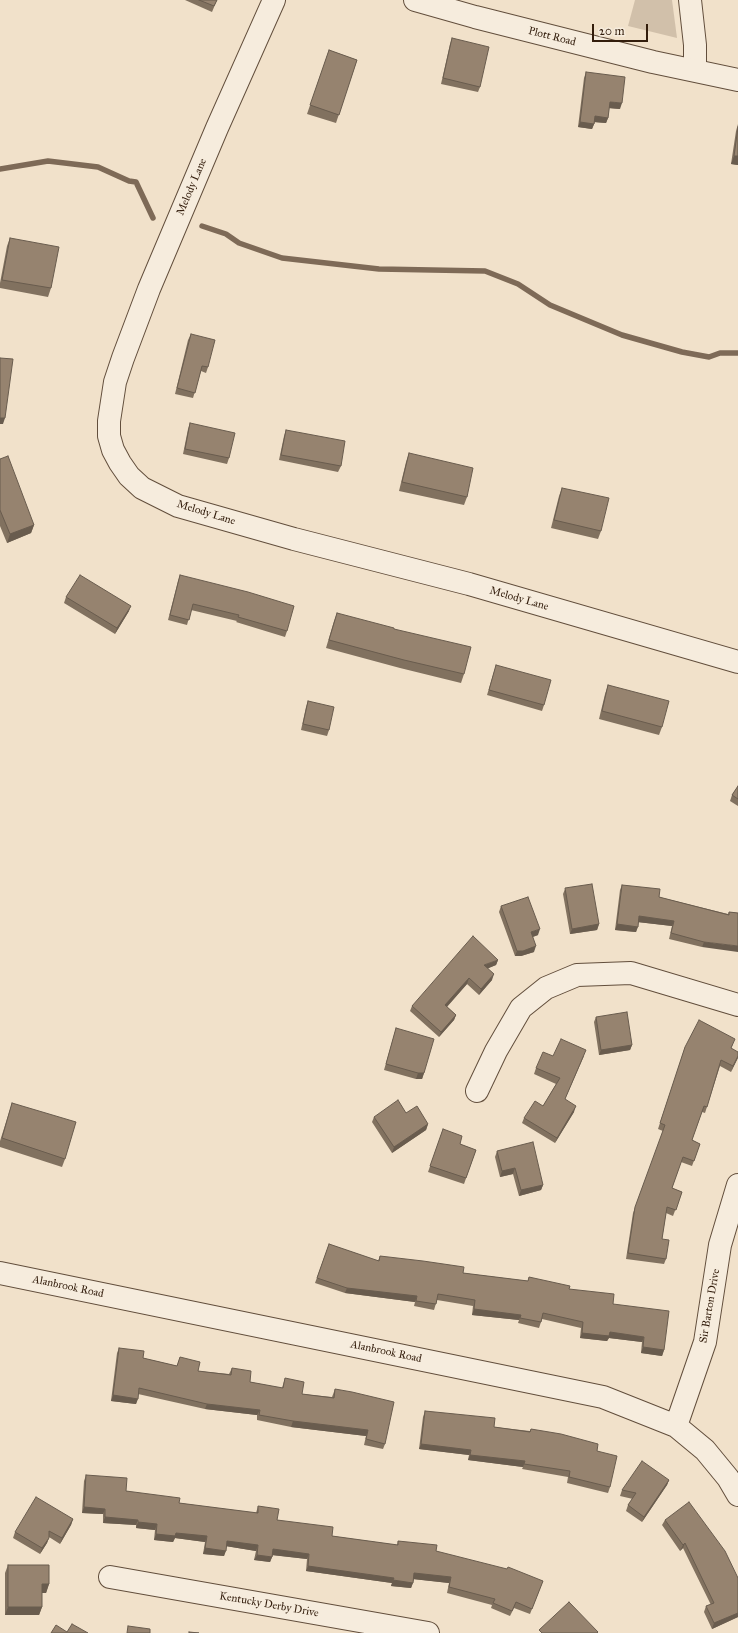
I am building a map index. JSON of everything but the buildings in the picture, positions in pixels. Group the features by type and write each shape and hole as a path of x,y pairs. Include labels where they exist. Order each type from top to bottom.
{"street":[{"name":"Melody Lane","path":"274,0 211,142 149,289 115,382 109,422 109,436 113,450 129,476 142,488 178,506 294,539 469,584 738,662"},
{"name":"Plott Road","path":"415,0 482,19 653,62 738,80"},
{"path":"690,0 695,46 694,70"},
{"path":"477,1091 496,1051 521,1008 546,988 577,975 631,974 738,1005"},
{"name":"Sir Barton Drive","path":"676,1426 705,1342 720,1245 738,1185"},
{"name":"Alanbrook Road","path":"0,1273 603,1397 676,1426 705,1450 728,1478 738,1495"},
{"name":"Kentucky Derby Drive","path":"110,1577 428,1633"}],"shaded area":[{"path":"635,0 672,0 677,38 628,26"}],"waterway":[{"path":"0,169 48,161 98,167 129,181 136,182 153,218"},
{"path":"202,226 226,234 239,243 282,258 379,269 485,271 518,284 550,305 622,335 682,352 709,357 720,353 738,353"}]}
